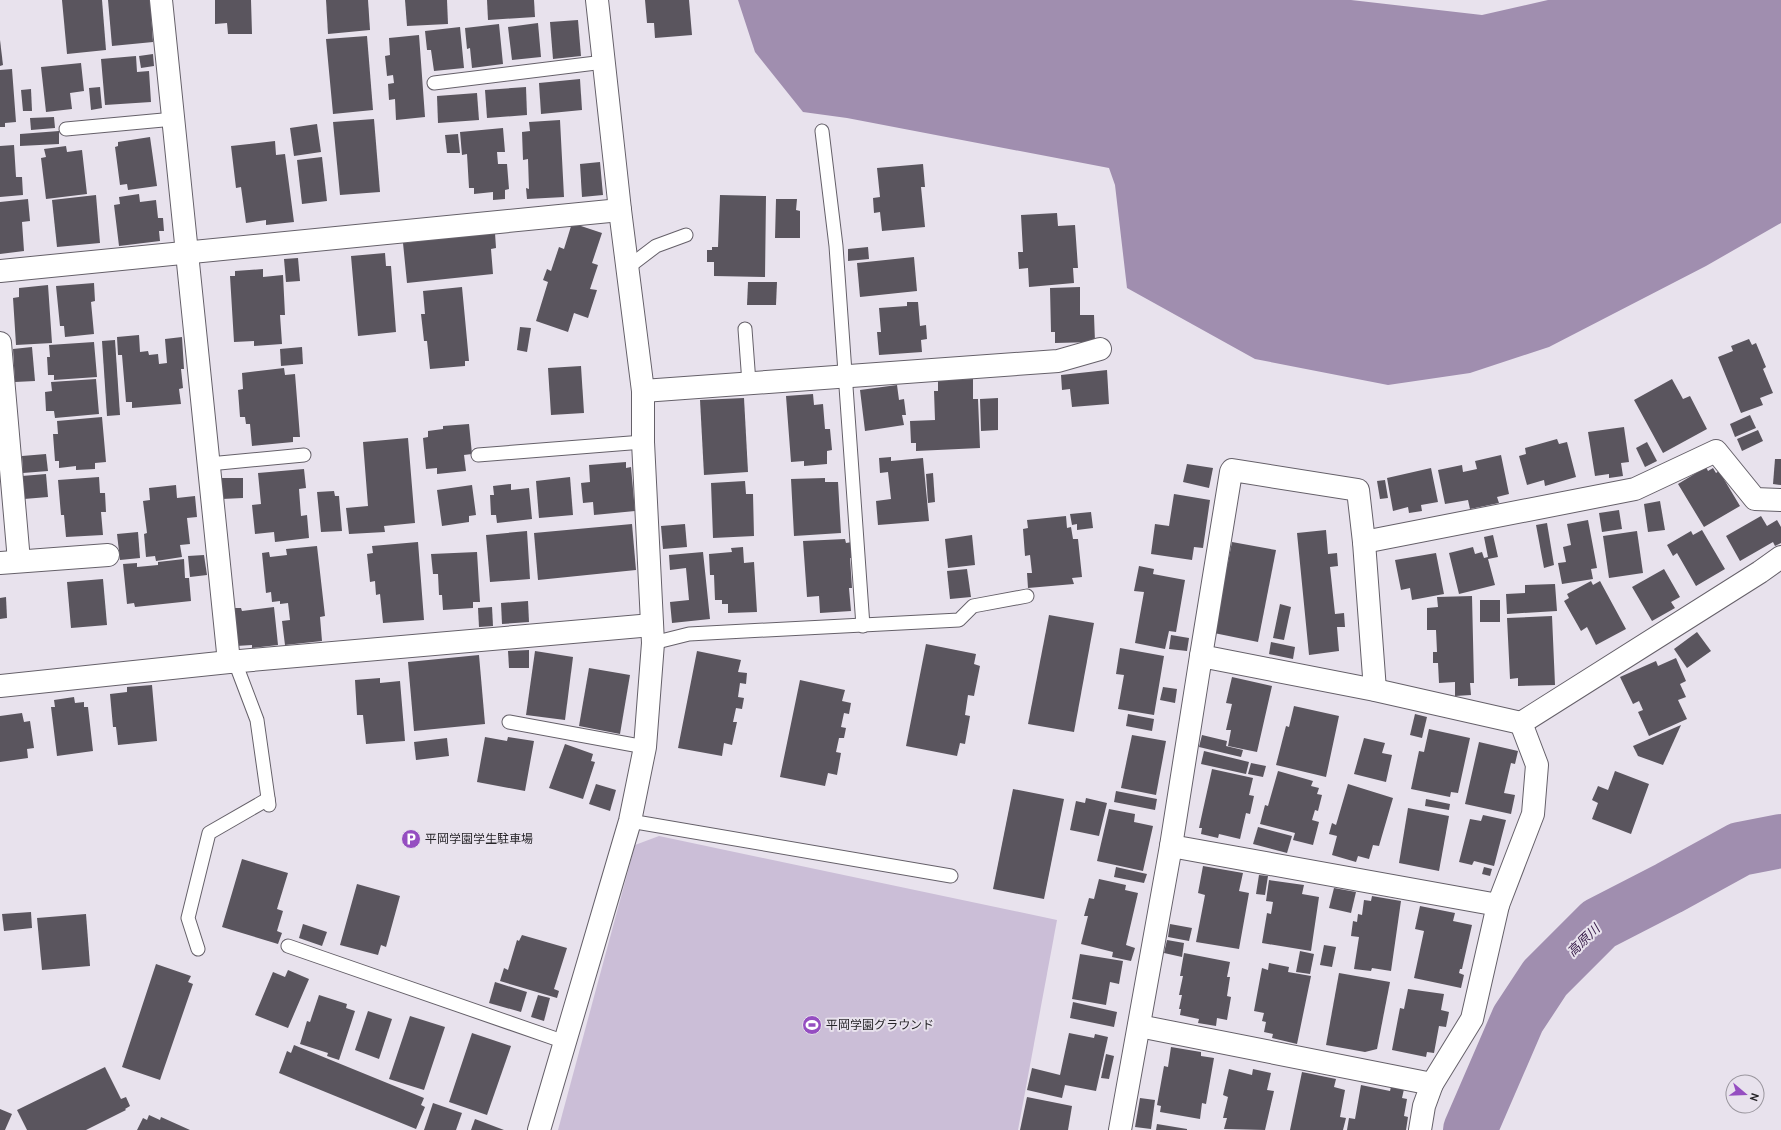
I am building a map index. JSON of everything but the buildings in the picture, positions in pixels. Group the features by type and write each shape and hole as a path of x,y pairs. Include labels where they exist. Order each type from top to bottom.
{"street":[{"path":"161,0 209,464 232,662"},
{"path":"540,1130 630,821 645,747 652,634 642,442 643,391 620,210 597,0"},
{"path":"0,271 620,210"},
{"path":"0,342 9,562 108,555"},
{"path":"643,391 1058,361 1100,349"},
{"path":"1364,542 1635,489 1716,451 1756,499 1781,500"},
{"path":"1120,1130 1171,846 1232,470 1358,490 1364,542 1375,690"},
{"path":"1201,656 1375,690 1521,723 1760,572 1781,557"},
{"path":"0,686 232,662 652,634"},
{"path":"1420,1130 1424,1106 1432,1084 1472,1019 1498,905 1533,814 1537,765 1521,723"},
{"path":"1171,846 1498,905"},
{"path":"1139,1026 1432,1084"}],"lane":[{"path":"434,83 604,62"},
{"path":"66,129 174,119"},
{"path":"822,131 836,246 863,626"},
{"path":"627,268 656,246 686,235"},
{"path":"746,329 749,383"},
{"path":"478,455 642,442"},
{"path":"209,464 304,455"},
{"path":"652,634 689,634 959,620 973,606 1027,596"},
{"path":"198,949 188,918 209,833 269,802 257,720 232,662"},
{"path":"509,722 645,747"},
{"path":"630,821 951,876"},
{"path":"288,946 565,1042"}],"shaded area":[{"path":"738,0 1351,0 1482,15 1548,0 1781,0 1781,223 1706,266 1549,347 1470,373 1388,385 1255,359 1127,288 1115,185 1109,168 847,118 803,112 755,52"},
{"name":"平岡学園グラウンド","path":"659,836 1057,920 1018,1130 558,1130 635,845"}],"waterway":[{"name":"高原川","path":"1470,1130 1518,1019 1545,978 1599,924 1740,849 1781,841"}],"place":[{"name":"平岡学園学生駐車場","path":"411,839"},
{"name":"平岡学園グラウンド","path":"812,1025"}]}
